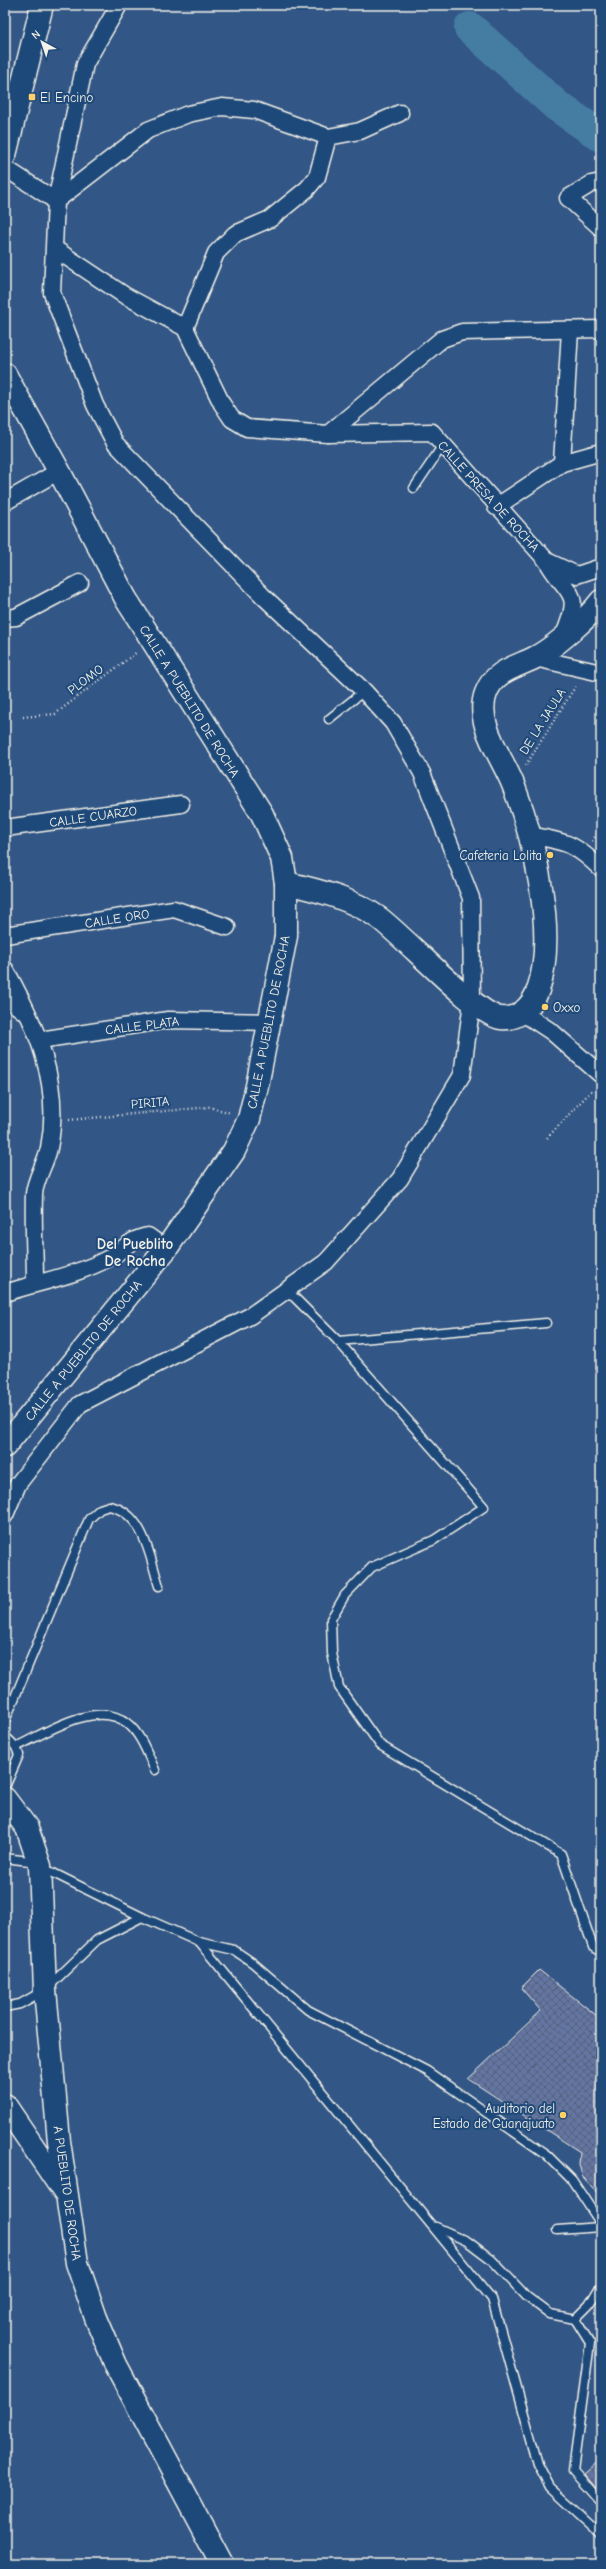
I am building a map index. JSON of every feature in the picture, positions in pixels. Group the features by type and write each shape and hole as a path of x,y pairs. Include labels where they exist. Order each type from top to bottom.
{"street":[{"path":"5,155 42,5"},
{"path":"5,1514 18,1484 80,1404 250,1316 326,1262 400,1179 462,1075 472,1002 471,898 422,773 393,723 364,691 263,596 115,443 95,405 52,293 56,200 85,64 115,10"},
{"path":"56,200 148,130 188,114 222,107 254,110 328,137 360,131 400,114"},
{"path":"55,249 124,295 185,328 216,253 235,234 270,219 307,188 316,177 328,137"},
{"path":"5,168 56,200"},
{"path":"601,182 591,184 568,198 601,228"},
{"name":"CALLE PRESA DE ROCHA","path":"185,328 232,419 248,428 328,434 432,432 496,507 546,561 556,578 568,589 573,599 573,612 564,636"},
{"path":"328,434 442,339 462,332 601,329"},
{"path":"562,462 570,330"},
{"name":"CALLE A PUEBLITO DE ROCHA","path":"5,374 59,471 108,567 151,641 262,814 282,858 286,883 286,936 249,1119 234,1151 166,1249 5,1446"},
{"path":"496,507 562,462 601,452"},
{"path":"5,502 59,471"},
{"name":"CALLE PRESA DE ROCHA","path":"546,561 577,575 601,567"},
{"path":"5,618 16,617 80,583"},
{"path":"286,883 320,890 377,917 400,934 472,1002 483,1010 501,1018 523,1013 534,1002 543,973 544,919 538,870 529,835 514,785 487,727 483,711 486,693 494,680 510,667 535,658 592,614 601,600"},
{"path":"535,658 594,671"},
{"name":"CALLE CUARZO","path":"5,828 180,804"},
{"path":"529,835 568,843 584,853 601,869"},
{"name":"CALLE ORO","path":"5,935 174,909 227,928"},
{"path":"5,969 40,1040 51,1083 53,1122 49,1149 34,1193 35,1283"},
{"path":"5,997 27,1014"},
{"path":"523,1013 552,1032 598,1080"},
{"name":"CALLE PLATA","path":"40,1040 168,1020 269,1022"},
{"path":"5,1292 79,1270 110,1258 134,1238 148,1236 166,1249"},
{"name":"A PUEBLITO DE ROCHA","path":"5,1799 27,1828 40,1866 45,1990 59,2141 77,2264 104,2338 116,2365 222,2564"},
{"path":"5,2105 68,2198"}],"lane":[{"path":"414,488 443,445"},
{"path":"329,719 364,691"},
{"path":"288,1290 338,1341 484,1507 434,1540 372,1567 345,1595 331,1619 332,1653 339,1687 380,1745 561,1854 593,1946 601,1952"},
{"path":"338,1341 546,1323"},
{"path":"5,1721 89,1519 94,1513 109,1506 122,1509 130,1516 143,1534 159,1586"},
{"path":"16,1747 86,1716 101,1713 116,1716 127,1723 136,1733 155,1770"},
{"path":"5,1736 16,1747 18,1758 5,1787"},
{"path":"5,1858 30,1861 142,1917 199,1942 234,1950 253,1963 308,2010 427,2071 547,2155 572,2180 601,2224"},
{"path":"5,2007 20,2004 45,1990 97,1940 142,1917"},
{"path":"199,1942 434,2226 492,2299 538,2464 550,2487 601,2534"},
{"path":"434,2226 467,2241 491,2259 527,2297 550,2314 575,2318 590,2343 573,2470 601,2502"},
{"path":"557,2230 601,2227"},
{"path":"575,2318 589,2305 601,2285"}],"path":[{"name":"PLOMO","path":"24,717 55,714 151,641"},
{"name":"DE LA JAULA","path":"514,785 594,671"},
{"path":"547,1138 598,1080"},
{"name":"PIRITA","path":"53,1122 209,1107 249,1119"}],"building":[{"name":"Auditorio del Estado de Guanajuato","path":"539,1970 601,2019 601,2197 582,2176 579,2164 580,2152 468,2079 541,2011 521,1988"},
{"path":"601,2459 601,2494 584,2474"}],"waterway":[{"path":"470,28 557,106 601,136"}],"place":[{"name":"El Encino","path":"32,97"},
{"name":"Cafeteria Lolita","path":"550,855"},
{"name":"Oxxo","path":"545,1007"},
{"name":"Auditorio del Estado de Guanajuato","path":"563,2115"}],"district":[{"name":"Del Pueblito De Rocha","path":"135,1252"}]}
